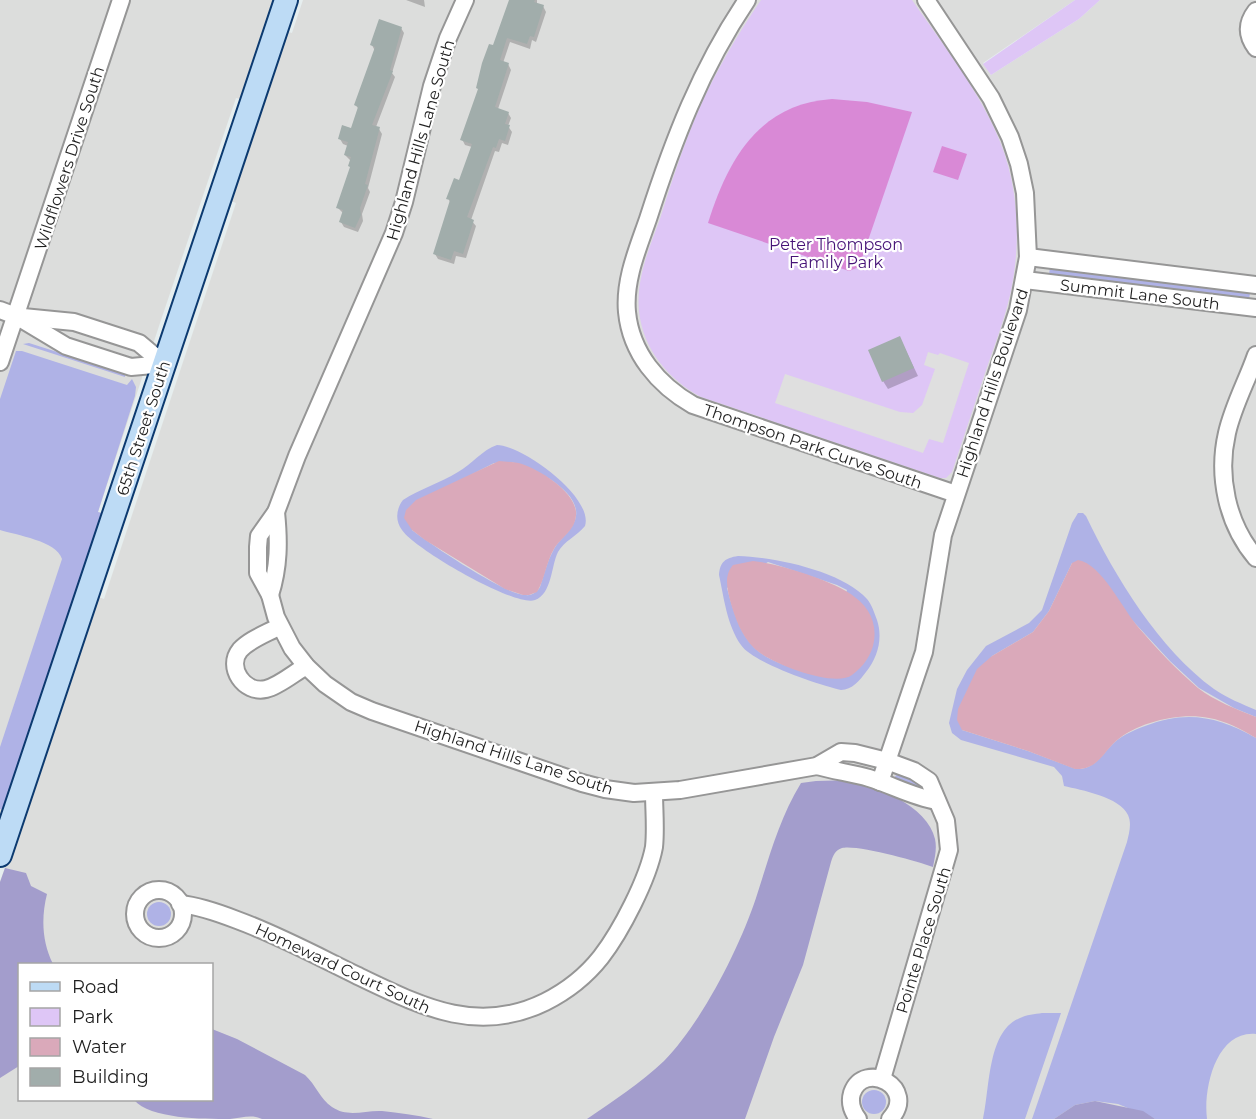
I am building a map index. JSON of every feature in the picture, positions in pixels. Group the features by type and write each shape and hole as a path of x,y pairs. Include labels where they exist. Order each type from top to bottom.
{"street":[{"name":"Wildflowers Drive South","path":"0,362 8,313 121,0"},
{"name":"65th Street South","path":"0,855 286,0"},
{"name":"Highland Hills Lane South","path":"465,0 448,38 432,86 405,202 394,233 297,456 276,512 279,539 276,575 270,595 280,626 292,648 306,666 335,692 372,711 582,783 622,792 700,788 817,766 841,752 888,761"},
{"name":"Thompson Park Curve South","path":"747,0 717,47 685,112 632,266 627,308 629,322 638,347 661,383 693,405 956,494"},
{"name":"Highland Hills Boulevard","path":"880,782 924,652 941,544 1012,330 1025,280 1028,257 1025,193 1010,136 988,92 926,0"},
{"path":"1256,11 1248,31 1256,48"},
{"name":"Summit Lane South","path":"1028,257 1256,285"},
{"name":"Summit Lane South","path":"1025,280 1256,308"},
{"path":"8,313 66,346 131,367 164,364"},
{"path":"8,313 74,322 139,343 164,364"},
{"path":"1256,355 1227,432 1223,471 1232,518 1244,542 1256,558"},
{"path":"280,626 239,651 235,663 239,677 250,687 263,690 306,666"},
{"name":"Pointe Place South","path":"882,1078 948,856 949,838 947,826 929,781 914,771 888,761"},
{"name":"Highland Hills Lane South","path":"817,766 880,782"},
{"path":"880,782 918,797 937,801"},
{"name":"Homeward Court South","path":"180,904 207,909 256,927 402,997 442,1012 481,1017 520,1012 550,999 580,979 596,963 615,937 652,855 655,835 654,792"},
{"path":"858,1119 850,1104 854,1088 866,1079 882,1078 894,1088 898,1095 897,1111 890,1119"}],"shaded area":[{"path":"0,0 277,0 244,100 236,98 160,323 98,512 105,514 0,827"},
{"path":"303,0 1075,0 983,63 991,75 1079,19 1100,0 1256,0 1256,1119 0,1119 0,882 96,596 104,599 236,203 228,200 285,31 292,33"},
{"path":"1050,267 1250,292 1249,301 1049,275"},
{"path":"29,343 123,373 125,377 23,344"},
{"path":"16,351 127,385 132,379 136,387 98,512 105,514 5,811 0,809 0,747 62,559 59,553 44,543 0,530 0,399"},
{"path":"928,352 938,355 940,353 969,363 943,443 929,439 923,453 775,403 785,374 900,412 913,413 922,405 935,369 924,365"},
{"path":"497,445 508,447 538,463 568,488 579,501 585,514 585,526 558,552 548,586 541,597 535,600 524,600 508,595 466,575 410,539 398,523 398,511 403,500 458,472","holes":["494,463 520,464 541,474 562,489 575,506 576,516 572,526 553,551 540,587 528,595 515,592 485,578 412,530 451,485"]},
{"path":"1078,513 1086,516 1125,587 1157,633 1175,654 1214,689 1256,710 1256,717 1234,708 1199,688 1072,563 1049,611 1033,632 992,656 962,730 1076,769 1089,767 1099,760 1116,741 1130,732 1174,718 1215,720 1256,738 1256,1034 1242,1035 1231,1041 1222,1051 1210,1078 1207,1092 1207,1119 1155,1119 1118,1104 1095,1101 1075,1105 1054,1119 1032,1119 1127,842 1130,828 1129,818 1124,809 1109,799 1064,786 1062,776 1054,767 961,740 952,733 949,723 957,689 967,670 986,646 1029,623 1042,610 1072,523"},
{"path":"733,557 770,559 807,567 825,573 856,589 867,599 872,606 880,634 874,660 858,681 845,690 841,690 772,666 748,652 732,629 719,575 722,564","holes":["768,562 847,590 819,676 781,664 756,649 740,626 727,588"]},
{"path":"899,774 918,782 925,789 919,789 896,779 895,776"},
{"path":"816,781 857,783 885,792 911,807 922,816 935,839 933,867 860,848 842,848 835,854 803,965 745,1119 587,1119 627,1092 655,1069 692,1026 718,984 740,939 775,839 793,797 801,783"},
{"path":"5,868 26,873 31,886 47,894 44,930 52,963 18,963 18,1067 0,1078 0,882"},
{"path":"159,902 168,905 171,914 168,923 159,926 150,923 147,914 150,905"},
{"path":"1042,1013 1061,1013 1025,1119 983,1119 992,1062 1001,1035 1009,1025 1020,1018"},
{"path":"213,1029 237,1039 305,1075 324,1100 338,1110 350,1113 382,1111 433,1119 192,1118 164,1114 142,1106 135,1101 213,1101"},
{"path":"874,1090 879,1091 885,1097 885,1107 879,1113 874,1114 869,1113 863,1107 862,1102 863,1097 869,1091"},
{"path":"1095,1101 1143,1111 1155,1119 1054,1119 1075,1105"}],"green space":[{"name":"Peter Thompson Family Park","path":"761,0 912,0 978,97 1003,150 1016,211 1014,274 999,334 952,472 946,478 940,478 701,397 668,372 659,362 646,338 639,311 641,276 678,162 713,79"},
{"path":"1075,0 1100,0 1079,19 991,75 983,64"},
{"path":"832,99 867,102 912,112 859,267 849,271 708,223 726,177 750,139 785,111 807,103"},
{"path":"942,146 967,154 958,180 933,172"}],"water":[{"path":"499,461 522,464 548,477 565,491 575,507 576,515 573,525 554,549 537,592 529,595 505,589 425,540 412,530 404,518 406,510 416,500"},
{"path":"1078,560 1087,563 1104,579 1139,628 1190,681 1219,701 1256,717 1256,738 1215,719 1185,716 1160,720 1125,734 1094,764 1083,769 1075,769 962,730 957,720 958,709 977,669 992,656 1033,632 1049,611 1072,563"},
{"path":"753,561 780,566 831,583 854,596 863,605 874,627 874,641 869,656 860,668 852,675 843,678 817,676 787,667 754,648 745,638 736,620 727,582 728,573 733,565"}],"building":[{"path":"509,0 535,0 534,2 544,5 534,37 530,36 527,44 507,38 500,60 509,63 495,107 509,112 505,124 510,125 505,141 499,139 496,148 493,147 467,217 474,220 463,254 454,251 451,260 433,254 450,200 446,199 454,178 459,180 472,144 460,140 478,89 476,88 482,63 489,44 493,45"},
{"path":"379,19 402,27 390,70 393,71 372,125 380,127 365,184 368,185 360,208 361,215 355,228 339,222 343,210 336,208 350,167 348,166 351,157 344,155 348,142 338,139 342,125 351,128 358,107 354,105 375,47 370,45"},
{"path":"900,336 914,368 882,382 868,350"}]}
